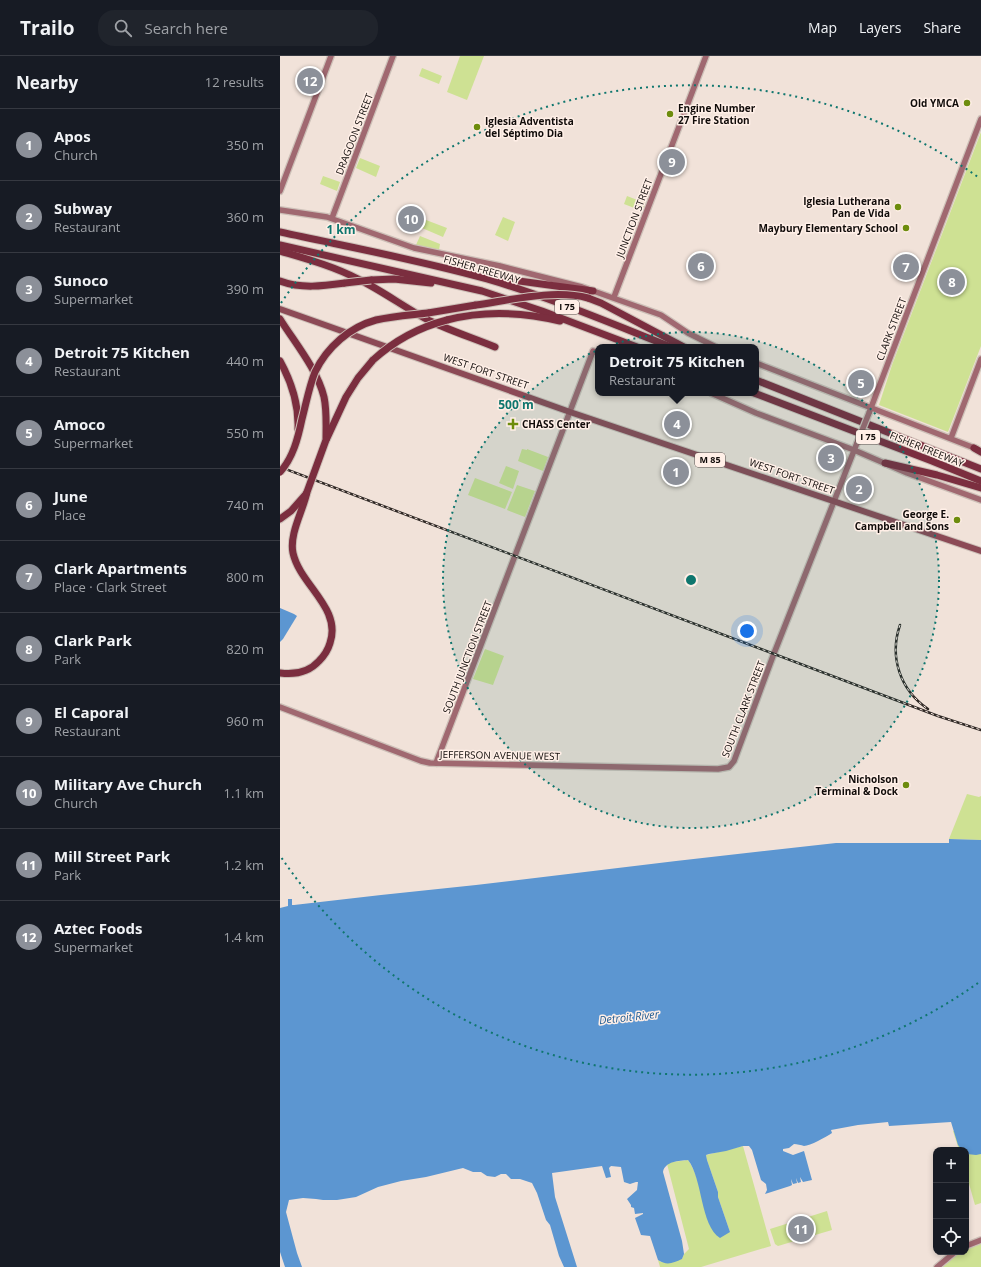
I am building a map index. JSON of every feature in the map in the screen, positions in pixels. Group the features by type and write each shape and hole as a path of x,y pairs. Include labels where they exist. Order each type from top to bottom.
{"highway":[{"path":"280,227 325,242"},
{"name":"FISHER FREEWAY","path":"280,232 496,282 533,294 663,344"},
{"name":"I 75","path":"280,245 469,288 524,304 629,344"},
{"path":"280,251 318,262 343,272 370,285 430,321 495,347"},
{"path":"462,273 593,291"},
{"path":"280,282 292,285 308,286 390,279 469,288"},
{"path":"280,472 291,456 315,372 325,355 349,332 371,322 385,318 556,294 572,295 588,298 608,307 678,344"},
{"path":"280,673 296,673 313,666 324,655 330,642 332,626 328,613 300,571 293,553 292,545 307,492 326,440 346,397 358,378 373,360 390,346 427,327 447,320 481,314 523,314 593,330"},
{"path":"280,319 318,380 324,398 326,412 326,440"},
{"path":"280,361 290,380 296,401 298,414 298,435"},
{"name":"FISHER FREEWAY","path":"759,381 981,469"},
{"name":"FISHER FREEWAY","path":"759,395 981,481"},
{"path":"886,463 943,476 981,488"},
{"path":"280,519 295,507 307,492"}],"main road":[{"path":"280,191 331,56"},
{"name":"DRAGOON STREET","path":"332,218 393,56"},
{"name":"JUNCTION STREET","path":"614,297 706,56"},
{"name":"CLARK STREET","path":"773,656 835,502 981,119"},
{"name":"FISHER FREEWAY","path":"280,210 332,218 407,246 500,266 614,297 661,315 688,333 710,344"},
{"name":"WEST FORT STREET","path":"280,309 570,412 981,551"},
{"path":"570,412 595,352"},
{"path":"951,438 981,359"},
{"path":"759,363 870,410 951,438 979,450"},
{"path":"718,396 756,413 796,427 886,463 907,473 981,500"},
{"name":"SOUTH JUNCTION STREET","path":"436,763 570,412"},
{"name":"SOUTH CLARK STREET","path":"728,767 734,761 773,656"},
{"name":"JEFFERSON AVENUE WEST","path":"280,707 421,761 430,763 718,769 728,767"},
{"path":"969,1245 981,1240"},
{"path":"937,1267 951,1255"}],"green space":[{"path":"460,56 484,56 467,100 447,92"},
{"path":"422,68 442,76 439,84 419,76"},
{"path":"981,132 981,346 948,432 879,405 892,365"},
{"path":"360,158 380,166 376,177 356,168"},
{"path":"323,176 340,182 337,191 320,184"},
{"path":"627,196 645,203 642,211 624,204"},
{"path":"503,217 515,222 508,241 495,235"},
{"path":"426,220 447,228 443,237 422,228"},
{"path":"420,236 440,244 439,250 416,245"},
{"path":"522,449 527,449 548,457 543,471 518,461"},
{"path":"506,466 519,471 513,489 499,483"},
{"path":"475,478 512,492 505,509 468,495"},
{"path":"517,485 535,491 525,517 507,510"},
{"path":"485,649 504,656 493,685 473,679"},
{"path":"967,794 979,797 981,796 981,840 949,839"},
{"path":"981,1124 981,1203 975,1205 969,1184 969,1147 958,1147 953,1131"},
{"path":"743,1146 771,1246 701,1267 660,1267 658,1260 661,1262 682,1259 684,1254 689,1249 667,1164 688,1160 698,1181 709,1221 730,1232 706,1155"},
{"path":"827,1211 832,1230 778,1246 775,1244 770,1229"},
{"path":"981,1243 981,1267 941,1267 955,1255 969,1255 969,1248"}],"water":[{"path":"280,608 297,616 280,642"},
{"name":"Detroit River","path":"949,839 981,840 981,1154 969,1154 969,1147 960,1147 951,1122 889,1126 888,1122 831,1130 832,1133 810,1145 804,1146 794,1144 789,1148 783,1149 783,1151 793,1155 804,1151 812,1180 803,1182 800,1177 801,1182 798,1183 796,1178 797,1183 793,1184 791,1179 792,1185 765,1194 767,1190 766,1184 761,1180 752,1150 749,1146 709,1154 706,1155 707,1160 730,1232 720,1238 713,1232 705,1213 697,1178 693,1168 688,1160 673,1162 664,1168 663,1172 682,1241 684,1254 682,1259 670,1263 664,1263 658,1260 650,1236 641,1235 635,1218 643,1213 635,1214 634,1208 631,1207 627,1199 637,1190 638,1182 630,1184 624,1182 621,1167 611,1166 609,1168 611,1177 606,1178 602,1166 552,1173 555,1197 577,1267 564,1267 559,1256 550,1225 546,1220 532,1183 520,1179 511,1179 506,1174 501,1174 495,1177 487,1176 481,1172 473,1172 463,1168 378,1187 356,1197 337,1200 303,1198 289,1200 286,1212 302,1267 285,1267 280,1252 280,908 288,906 288,899 292,899 292,905 294,905 836,843 949,843"}],"railway":[{"path":"280,467 938,716 981,730"},
{"path":"900,625 896,649 899,672 910,692 928,709"}],"place":[{"name":"Aztec Foods","path":"310,81"},
{"name":"Old YMCA","path":"967,103"},
{"name":"Engine Number 27 Fire Station","path":"670,114"},
{"name":"Iglesia Adventista del Séptimo Dia","path":"477,127"},
{"name":"El Caporal","path":"672,162"},
{"name":"Iglesia Lutherana Pan de Vida","path":"898,207"},
{"name":"Military Ave Church","path":"411,219"},
{"name":"Maybury Elementary School","path":"906,228"},
{"name":"June","path":"701,266"},
{"name":"Clark Apartments","path":"906,267"},
{"name":"Clark Park","path":"952,282"},
{"name":"Amoco","path":"861,383"},
{"name":"CHASS Center","path":"513,424"},
{"name":"Detroit 75 Kitchen","path":"677,424"},
{"name":"Sunoco","path":"831,458"},
{"name":"Apos","path":"676,472"},
{"name":"Subway","path":"859,489"},
{"name":"George E. Campbell and Sons","path":"957,520"},
{"name":"Nicholson Terminal & Dock","path":"906,785"},
{"name":"Mill Street Park","path":"801,1229"}]}
